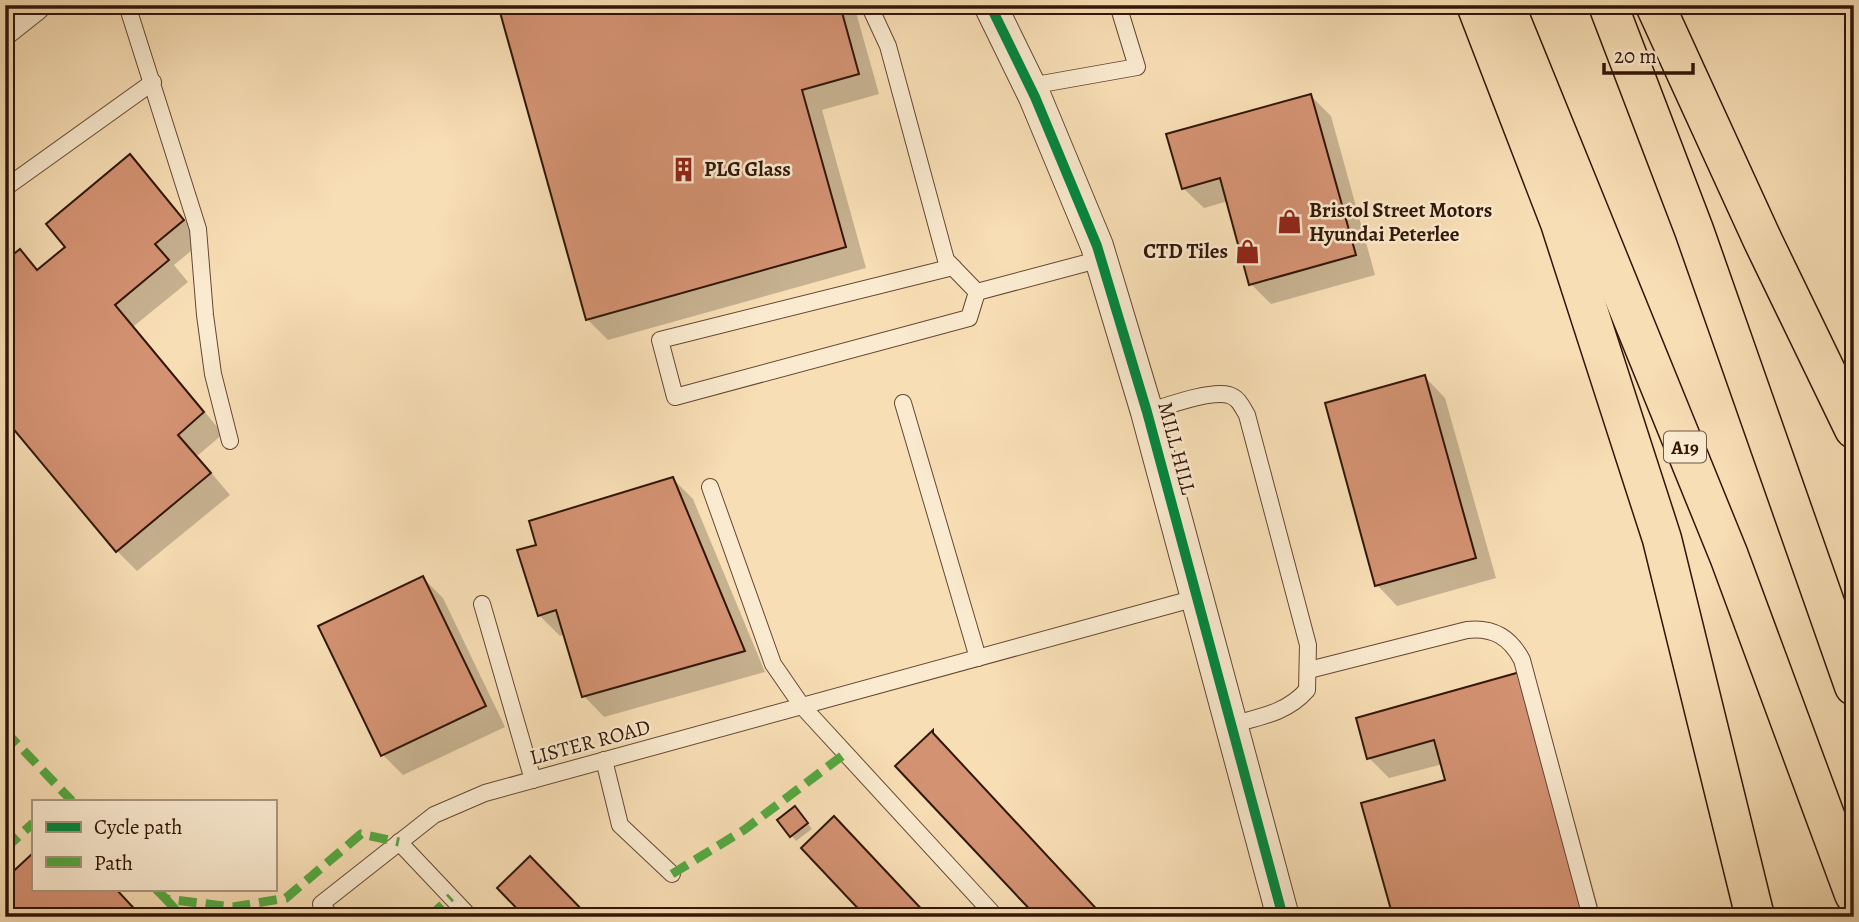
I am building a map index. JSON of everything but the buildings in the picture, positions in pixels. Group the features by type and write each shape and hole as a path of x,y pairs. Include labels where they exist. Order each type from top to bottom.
{"highway":[{"path":"1476,5 1560,223 1658,526 1755,917"},
{"name":"A19","path":"1505,5 1724,543 1854,894"},
{"path":"1608,5 1694,230 1854,686"},
{"path":"1655,5 1763,241 1854,429"}],"street":[{"path":"6,27 34,5"},
{"name":"MILL HILL","path":"989,5 1030,86 1101,259 1147,412 1283,917"}],"lane":[{"path":"127,5 198,229 213,374 230,442"},
{"path":"869,5 888,46 946,260 977,292"},
{"path":"1030,86 1137,67 1118,5"},
{"path":"5,188 153,82"},
{"path":"977,292 1101,259"},
{"path":"953,267 660,340 675,397 969,318 977,292"},
{"path":"1147,412 1210,395 1228,395 1239,401 1247,415 1308,645 1309,670 1307,690 1291,707 1231,725"},
{"path":"903,403 978,658"},
{"path":"710,487 773,664 802,706 996,917"},
{"name":"LISTER ROAD","path":"331,917 320,904 434,815 485,793 1196,598"},
{"path":"482,604 533,780"},
{"path":"1309,670 1479,628 1506,638 1522,660 1591,917"},
{"path":"604,760 620,825 672,874"},
{"path":"399,842 470,917"}],"marked path":[{"path":"5,731 71,800"},
{"path":"672,874 744,830 846,753"},
{"path":"5,849 32,824"},
{"path":"157,890 166,899 233,907 286,898 361,834 399,842"},
{"path":"429,917 451,897"},
{"path":"166,899 182,917"}],"cycle path":[{"path":"990,5 1035,97 1097,246 1147,412 1283,917"}],"place":[{"name":"PLG Glass","path":"684,169"},
{"name":"Bristol Street Motors Hyundai Peterlee","path":"1289,222"},
{"name":"CTD Tiles","path":"1248,251"}]}
